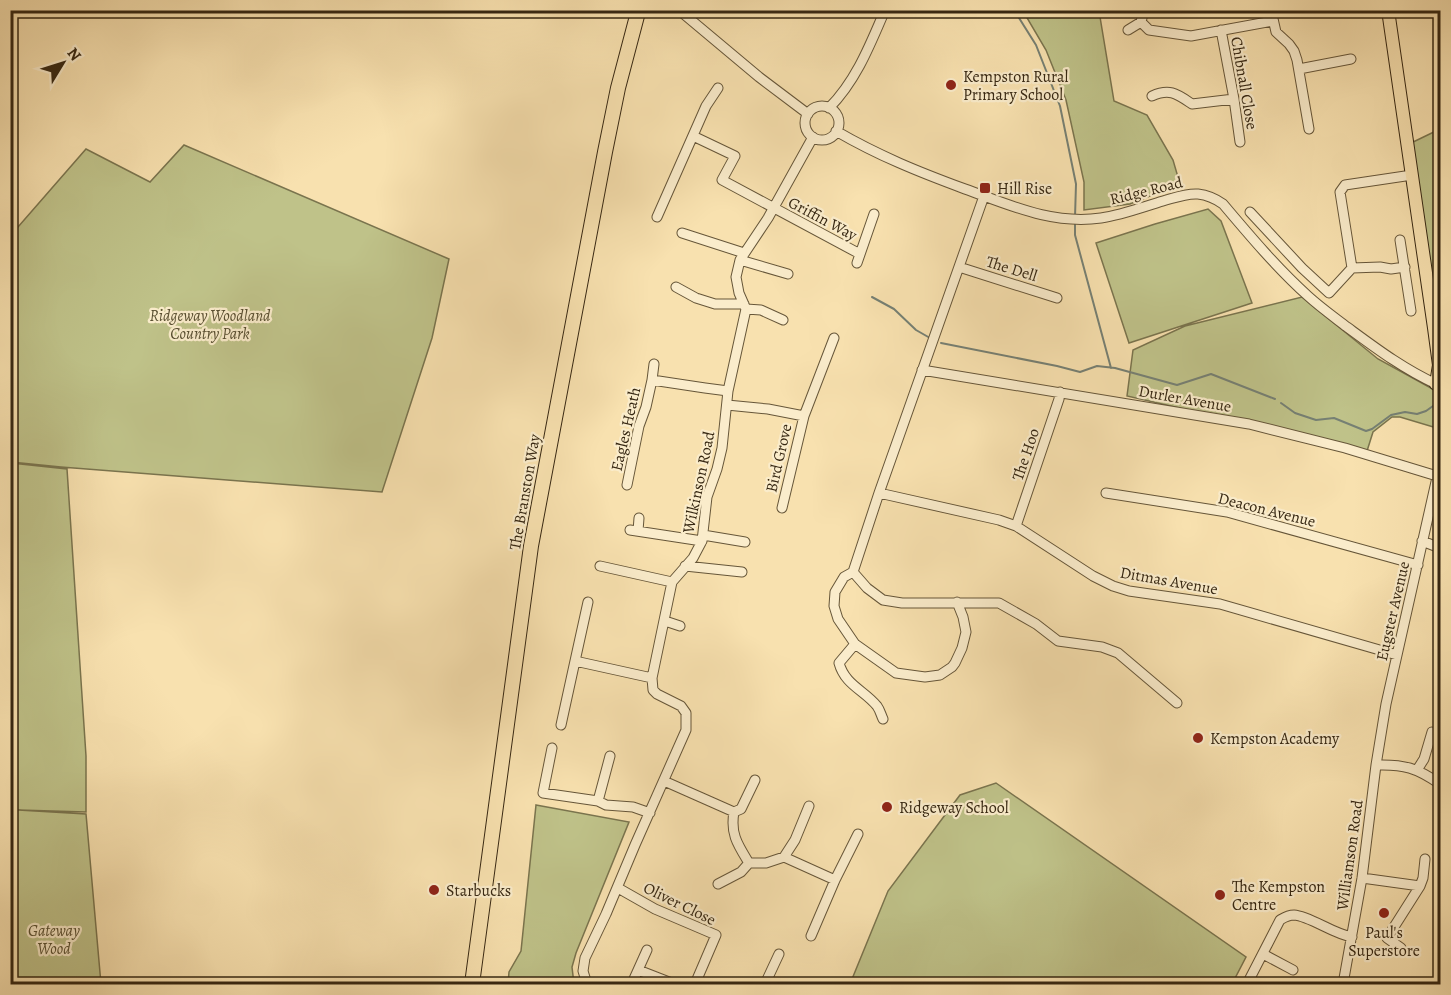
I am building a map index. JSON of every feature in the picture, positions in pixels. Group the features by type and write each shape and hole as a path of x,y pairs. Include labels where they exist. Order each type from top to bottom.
{"highway":[{"name":"The Branston Way","path":"472,984 531,546 605,152 618,88 638,10"}],"main road":[{"path":"1388,10 1434,328 1438,385"}],"street":[{"path":"679,10 769,85 808,114"},
{"path":"829,108 840,97 857,72 885,10"},
{"path":"1128,30 1141,22 1144,10"},
{"path":"1271,10 1276,32 1294,51 1309,129"},
{"path":"1141,22 1149,30 1191,36 1273,21"},
{"name":"Chibnall Close","path":"1221,30 1240,142"},
{"path":"1299,69 1351,59"},
{"path":"657,217 706,106 718,88"},
{"path":"1152,96 1162,92 1174,93 1192,104 1234,99"},
{"path":"819,107 829,108 837,117 836,131 828,139 818,140 813,137 805,127 808,114 819,107"},
{"name":"Ridge Road","path":"836,131 861,146 905,166 1039,215 1075,220 1102,218 1181,196 1198,194 1214,198 1223,204 1270,257 1319,305 1384,355 1438,385"},
{"name":"Griffin Way","path":"693,136 735,156 722,180 859,258 874,214"},
{"path":"742,256 768,218 813,137"},
{"path":"1352,268 1340,192 1345,185 1412,175"},
{"path":"957,602 966,632 962,648 955,663 940,675 925,677 896,674 855,644 837,619 834,606 835,592 844,578 853,572 984,196"},
{"path":"1250,212 1329,294 1352,268 1404,267"},
{"path":"682,233 788,274"},
{"path":"1400,240 1411,311"},
{"name":"Wilkinson Road","path":"652,678 672,582 693,558 703,538 707,497 722,448 728,391 745,306 736,277 742,256"},
{"name":"The Dell","path":"958,267 1057,298"},
{"path":"676,287 696,298 715,304 745,306 783,320"},
{"name":"Bird Grove","path":"782,508 804,416 834,338"},
{"name":"Eagles Heath","path":"627,485 654,364"},
{"name":"Durler Avenue","path":"922,370 1249,424 1345,448 1437,476"},
{"name":"Eagles Heath","path":"652,380 728,391"},
{"name":"The Hoo","path":"1016,526 1060,392"},
{"name":"Bird Grove","path":"727,405 768,409 804,416"},
{"name":"Eugster Avenue","path":"1376,765 1386,704 1440,464"},
{"name":"Ditmas Avenue","path":"879,493 999,520 1016,526 1093,576 1113,586 1129,591 1220,604 1397,655"},
{"name":"Deacon Avenue","path":"1106,493 1227,512 1418,565"},
{"path":"639,518 634,530 745,542"},
{"path":"1422,541 1440,548"},
{"path":"600,566 672,582"},
{"path":"685,566 742,572"},
{"path":"853,572 867,588 883,600 902,603 999,603 1036,624 1058,641 1102,647 1118,653 1177,703"},
{"path":"561,725 588,602"},
{"path":"665,621 680,626"},
{"path":"855,644 839,663 842,672 878,707 883,719"},
{"path":"575,661 652,678 653,690 657,694 681,706 686,717 687,730 585,958 583,972 587,984"},
{"path":"1417,770 1424,759 1432,732 1440,734"},
{"path":"552,748 543,793 598,801 606,805 633,807 650,813"},
{"path":"598,801 610,756"},
{"path":"1376,765 1392,765 1417,770 1440,784"},
{"name":"Williamson Road","path":"1343,984 1362,878 1376,765"},
{"path":"664,781 734,812 741,809 755,780"},
{"path":"717,884 741,872 749,863 766,863 784,857 795,840 809,806"},
{"path":"734,812 732,824 736,840 749,863"},
{"path":"811,936 858,834"},
{"path":"784,857 835,880"},
{"path":"1401,948 1387,938 1420,886 1425,859"},
{"path":"1362,878 1420,886"},
{"name":"Oliver Close","path":"618,888 655,909 716,935 695,984"},
{"path":"1247,984 1280,921 1286,916 1302,917 1343,936 1352,937"},
{"path":"633,981 647,950"},
{"path":"765,984 779,954"},
{"path":"1263,954 1293,970"},
{"path":"638,970 675,984"}],"green space":[{"path":"1023,11 1099,11 1114,101 1147,115 1173,160 1180,184 1130,204 1084,210 1084,182 1066,100 1046,50"},
{"path":"1440,129 1440,349 1409,144"},
{"name":"Ridgeway Woodland Country Park","path":"184,145 449,259 432,338 382,492 11,462 11,235 86,149 150,182"},
{"path":"1208,209 1221,221 1252,303 1129,343 1096,243"},
{"path":"1302,297 1378,359 1440,393 1440,429 1400,417 1392,417 1373,432 1367,451 1127,396 1133,350 1185,326"},
{"name":"Gateway Wood","path":"11,463 67,469 86,756 86,812 18,810 86,814 101,984 11,984 10,811 17,810 10,810"},
{"path":"996,783 1246,957 1232,984 850,984 888,891 960,795"},
{"path":"536,805 629,822 576,953 572,967 574,984 508,984 509,972 521,951"}],"waterway":[{"path":"1014,10 1036,45 1060,106 1076,184 1075,217"},
{"path":"1075,222 1075,235 1111,368"},
{"path":"872,297 894,309 916,330 930,338"},
{"path":"941,343 1080,372 1097,366 1115,368 1177,385 1211,374 1275,399"},
{"path":"1281,403 1295,413 1316,420 1334,418 1366,431 1391,415 1405,412 1417,414 1426,411 1440,401"}],"place":[{"name":"Kempston Rural Primary School","path":"951,85"},
{"name":"Hill Rise","path":"985,188"},
{"name":"Kempston Academy","path":"1198,738"},
{"name":"Ridgeway School","path":"887,807"},
{"name":"Starbucks","path":"434,890"},
{"name":"The Kempston Centre","path":"1220,895"},
{"name":"Paul's Superstore","path":"1384,913"}]}
